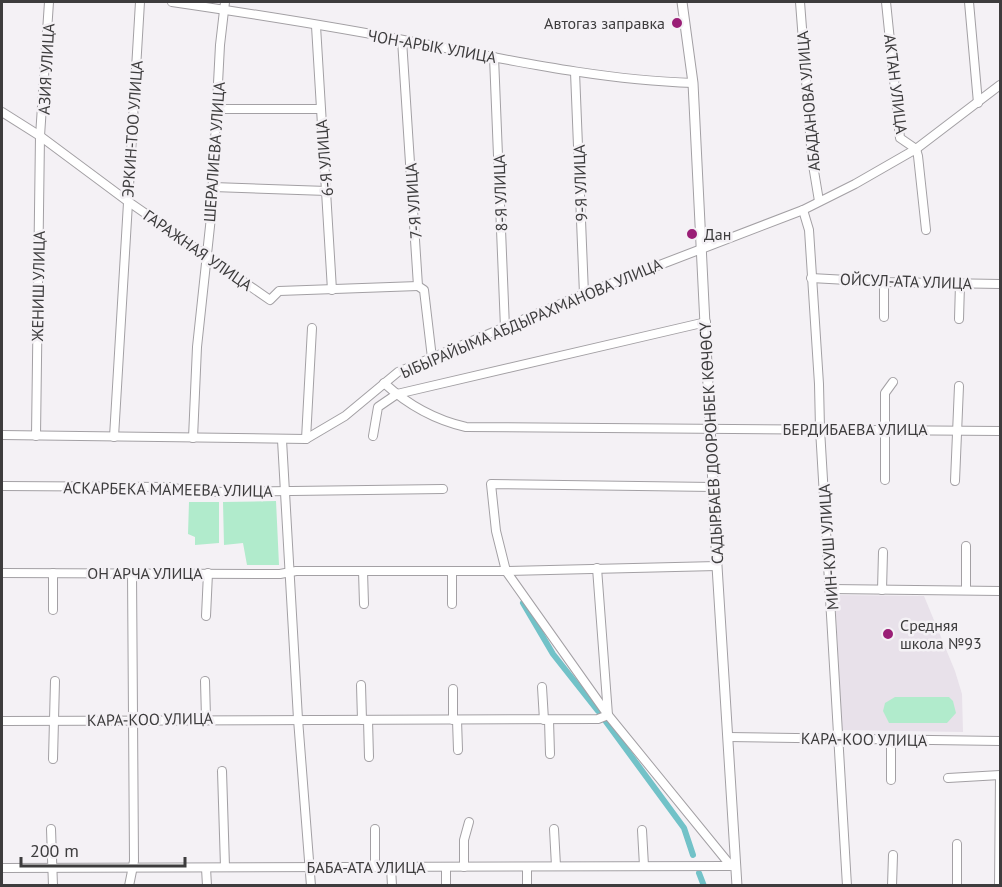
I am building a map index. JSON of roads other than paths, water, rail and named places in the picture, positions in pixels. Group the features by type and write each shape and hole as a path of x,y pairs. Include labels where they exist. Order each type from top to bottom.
{"main road":[{"name":"САДЫРБАЕВ ДООРОНБЕК КӨЧӨСҮ","path":"682,2 693,83 733,866 737,885"}],"street":[{"name":"АЗИЯ УЛИЦА","path":"40,136 49,2"},
{"name":"ЭРКИН-ТОО УЛИЦА","path":"114,437 126,200 130,182 140,2"},
{"name":"ЧОН-АРЫК УЛИЦА","path":"172,2 225,6 316,26 575,72 642,81 693,83"},
{"name":"АБАДАНОВА УЛИЦА","path":"800,2 812,159 819,201"},
{"name":"АКТАН УЛИЦА","path":"886,2 900,138 916,149 926,230"},
{"path":"969,2 978,103"},
{"name":"ШЕРАЛИЕВА УЛИЦА","path":"193,438 196,347 213,187 225,6"},
{"name":"6-Я УЛИЦА","path":"316,26 332,290"},
{"name":"7-Я УЛИЦА","path":"402,40 418,285 424,290 432,358"},
{"name":"8-Я УЛИЦА","path":"494,57 505,328"},
{"name":"9-Я УЛИЦА","path":"575,72 584,294"},
{"name":"ЫБЫРАЙЫМА АБДЫРАХМАНОВА УЛИЦА","path":"2,435 306,439 338,422 398,372 701,247 803,210 855,184 916,149 1000,85"},
{"path":"217,109 320,110"},
{"name":"ГАРАЖНАЯ УЛИЦА","path":"2,112 40,136 126,200 270,300 279,291 418,285"},
{"name":"ЖЕНИШ УЛИЦА","path":"36,436 40,136"},
{"path":"213,187 327,191"},
{"name":"МИН-КУШ УЛИЦА","path":"803,210 809,230 847,885"},
{"name":"ОЙСУЛ-АТА УЛИЦА","path":"811,278 1000,284"},
{"path":"884,282 884,317"},
{"path":"959,320 960,284"},
{"path":"373,436 378,407 397,394 706,322"},
{"path":"306,439 312,328"},
{"path":"885,480 885,393 893,382"},
{"name":"БЕРДИБАЕВА УЛИЦА","path":"384,383 439,421 466,427 1000,431"},
{"path":"955,481 959,386"},
{"path":"282,440 298,719 311,885"},
{"path":"713,487 491,484 496,531 506,571 608,715 733,866"},
{"name":"АСКАРБЕКА МАМЕЕВА УЛИЦА","path":"2,486 169,487 188,491 225,492 443,489"},
{"path":"966,546 966,590"},
{"path":"882,590 883,552"},
{"name":"ОН АРЧА УЛИЦА","path":"2,573 452,572 717,566"},
{"path":"597,568 608,715"},
{"path":"129,885 133,868 132,572"},
{"path":"363,572 364,604"},
{"path":"452,572 452,604"},
{"path":"53,573 53,610"},
{"path":"206,616 208,573"},
{"path":"831,589 1000,591"},
{"path":"53,759 55,681"},
{"path":"205,681 206,718"},
{"path":"361,685 369,758"},
{"path":"542,687 550,754"},
{"path":"453,689 458,750"},
{"name":"КАРА-КОО УЛИЦА","path":"2,721 206,718 546,720 598,719 608,715"},
{"name":"КАРА-КОО УЛИЦА","path":"728,737 1000,741"},
{"path":"891,739 891,780"},
{"path":"222,771 225,867"},
{"path":"948,778 1000,775 999,885"},
{"path":"464,867 464,840 469,822"},
{"path":"51,829 53,885"},
{"path":"375,829 375,867"},
{"path":"554,829 556,866"},
{"path":"642,830 644,866"},
{"path":"957,844 957,885"},
{"path":"892,855 892,885"},
{"name":"БАБА-АТА УЛИЦА","path":"2,868 733,866"},
{"path":"391,867 392,885"},
{"path":"446,867 446,885"},
{"path":"526,885 527,867"},
{"path":"206,868 207,885"}],"waterway":[{"path":"523,603 553,654 598,711"},
{"path":"604,719 684,828 693,855"},
{"path":"699,873 704,886"}],"place":[{"name":"Автогаз заправка","path":"677,23"},
{"name":"Дан","path":"692,234"},
{"name":"Средняя школа №93","path":"888,634"}]}
